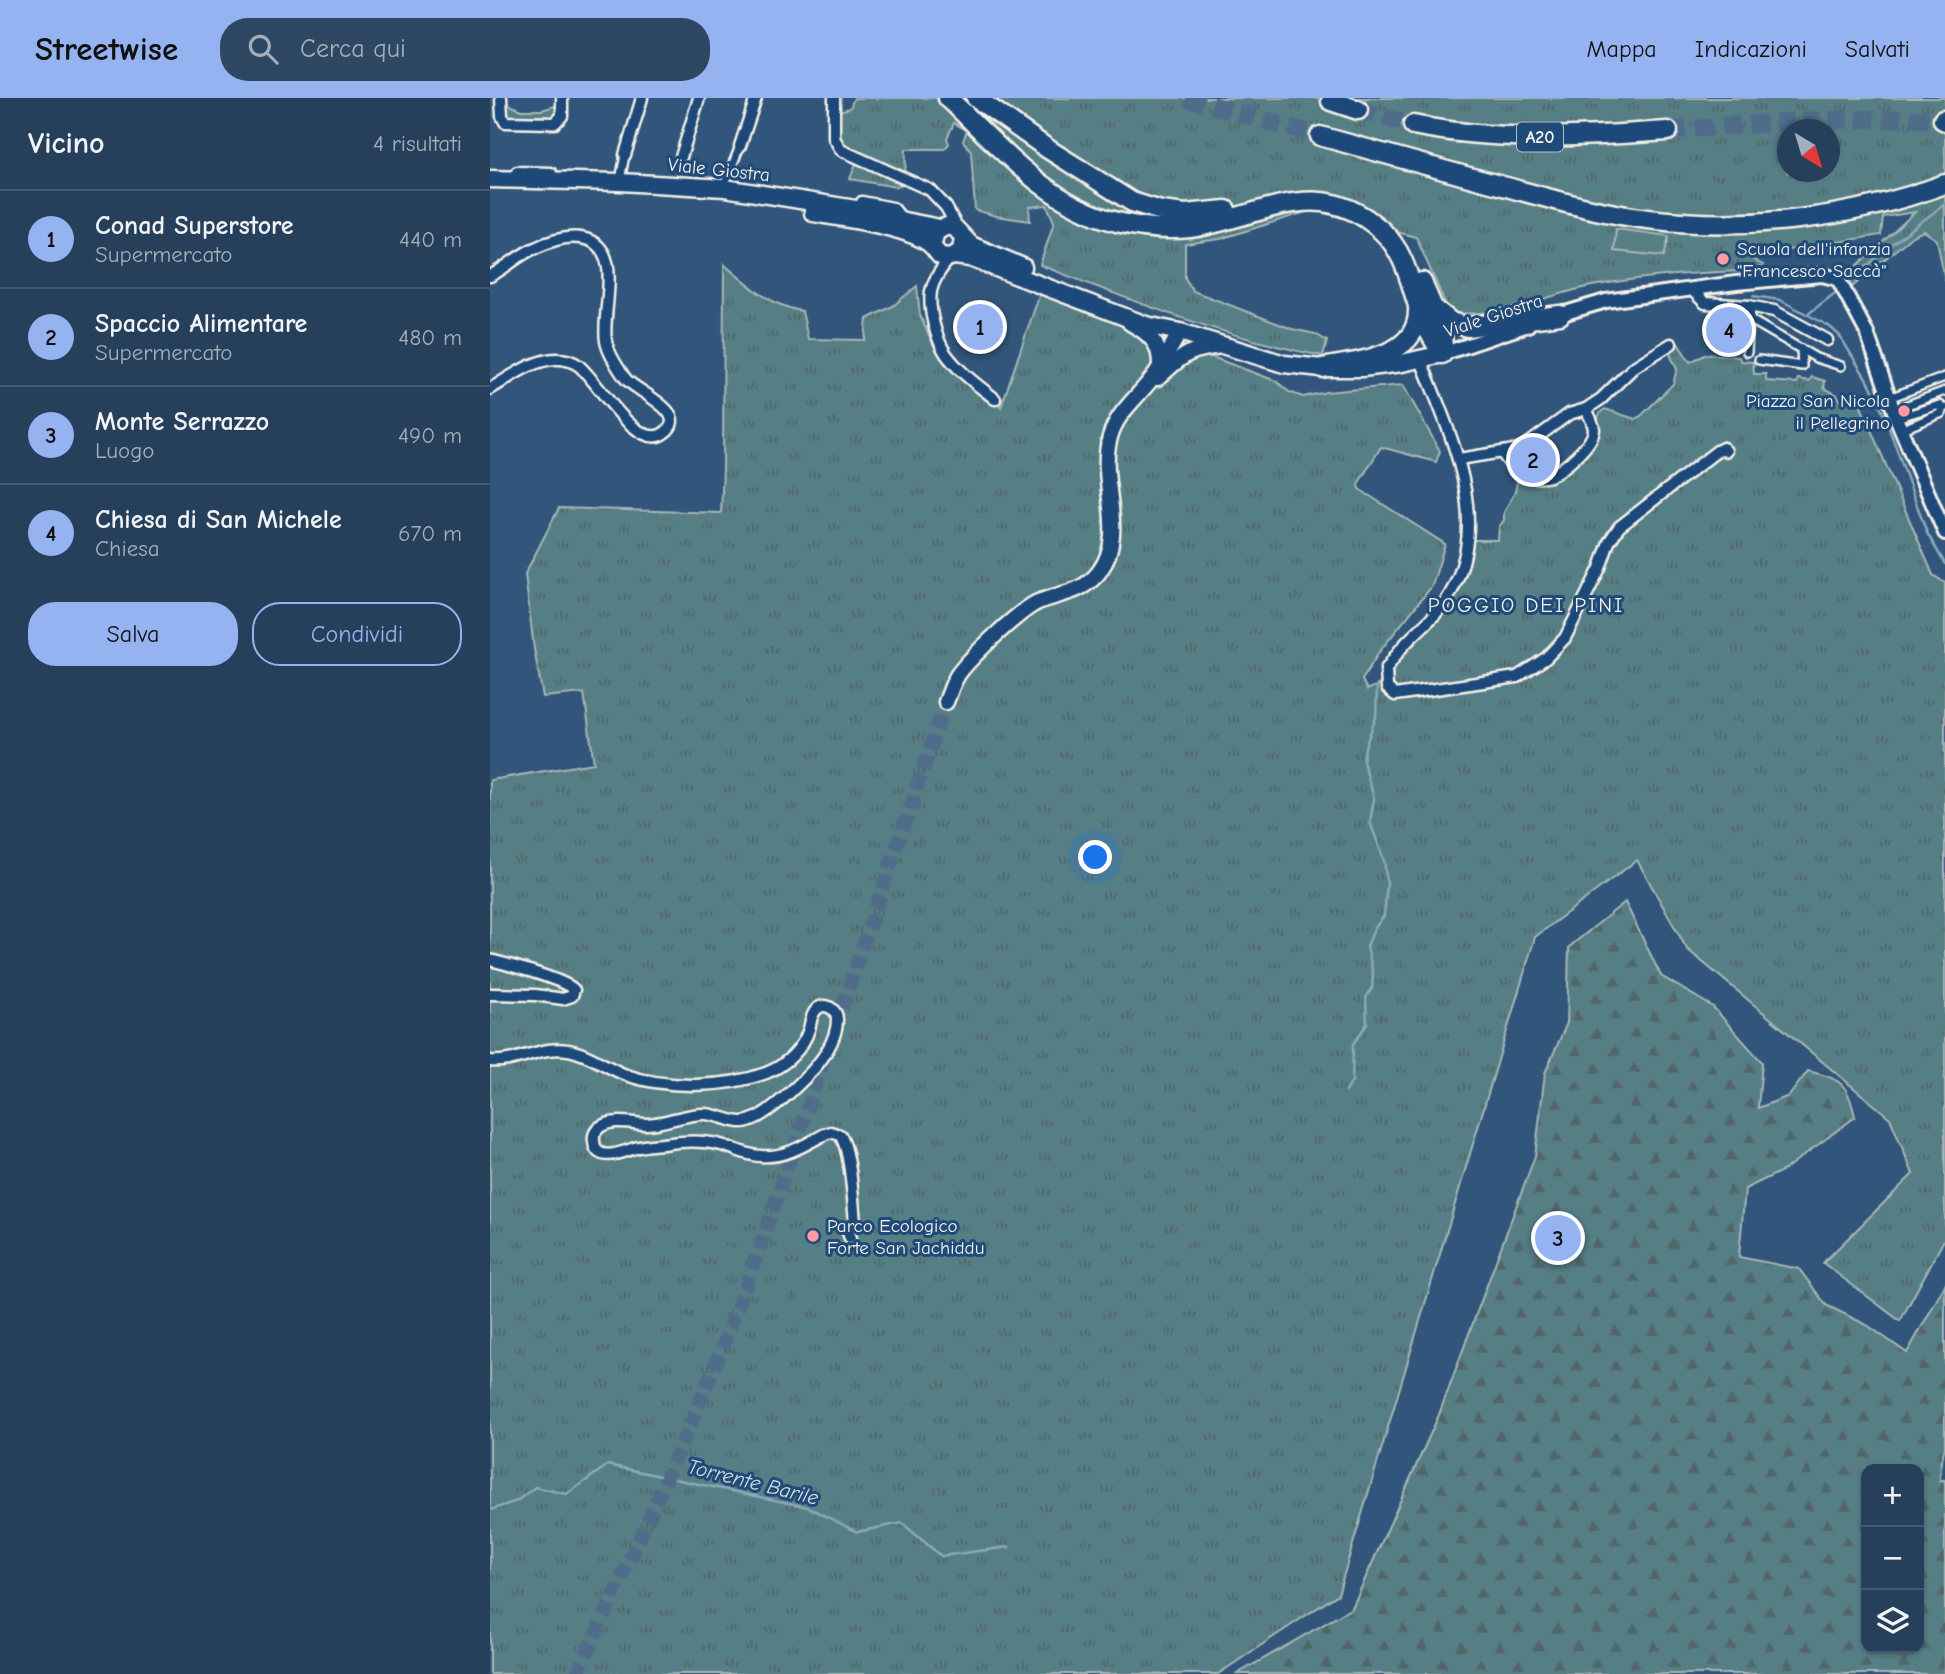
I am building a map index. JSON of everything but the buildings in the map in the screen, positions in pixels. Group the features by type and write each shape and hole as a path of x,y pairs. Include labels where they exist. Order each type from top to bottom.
{"highway":[{"path":"948,98 1031,178 1079,208 1104,218 1141,226 1186,228 1208,225 1280,194 1308,191 1348,198 1389,223 1406,243 1424,304 1425,324 1442,354"},
{"path":"976,98 1122,198 1161,211 1185,214 1206,214 1252,207"},
{"path":"1331,101 1359,110"},
{"name":"A20","path":"1413,125 1455,133 1506,137 1573,137 1668,131"},
{"path":"1320,136 1548,198 1616,214 1674,222 1724,224 1780,221 1877,205 1945,184"},
{"path":"1424,304 1445,319 1467,327 1560,315"},
{"path":"1322,368 1357,362 1403,346 1416,330 1424,304"}],"main road":[{"name":"Viale Giostra","path":"490,179 725,188 868,211 951,230 971,246 1151,317 1180,332"},
{"name":"Viale Giostra","path":"490,187 633,191 755,201 879,226 928,242 943,253 970,258 1146,325 1180,332 1284,363 1322,368 1362,368 1420,360 1442,354"},
{"path":"951,230 961,251 943,253 933,236 951,230"},
{"path":"1105,309 1155,341 1167,363"},
{"path":"946,702 954,681 963,668 1019,615 1040,601 1080,589 1094,578 1104,565 1112,534 1107,458 1109,440 1121,415 1180,351 1180,332"},
{"path":"1167,363 1191,351 1222,346"}],"street":[{"path":"501,98 502,116 509,123 555,123 562,116 562,98"},
{"path":"621,175 642,98"},
{"path":"681,157 699,98"},
{"path":"726,181 756,98"},
{"path":"834,98 834,138 841,150 926,187 946,207 951,230"},
{"path":"490,172 726,181 893,208 904,221"},
{"path":"490,276 528,251 558,240 576,237 596,244 604,252 608,266 605,335 609,350 628,382 662,405 670,413 671,422 669,429 663,434 645,434 624,419 579,366 563,360 552,359 540,363 490,388"},
{"path":"943,253 931,291 931,304 942,348 955,364 995,399"},
{"path":"936,276 943,253"},
{"name":"Viale Giostra","path":"1442,354 1606,301 1736,283 1822,275 1833,277 1844,288 1867,333 1895,414"},
{"path":"1691,289 1705,303 1774,311 1827,340"},
{"path":"1747,352 1749,306"},
{"path":"1749,319 1816,358 1841,366"},
{"path":"1459,459 1521,449 1569,414 1586,409 1610,392 1634,366 1671,344"},
{"path":"1759,360 1802,366 1801,349"},
{"path":"1420,360 1459,459 1469,531 1464,556 1450,594 1432,619 1404,645 1386,669 1387,688 1395,695 1517,677 1546,657 1565,638 1595,578 1609,542 1619,527 1717,451 1723,448 1726,451"},
{"path":"1895,414 1945,377"},
{"path":"1895,414 1911,404 1945,391"},
{"path":"1942,406 1941,413 1929,419 1895,414 1914,413 1942,406"},
{"path":"1502,453 1517,474 1537,477 1550,475 1573,459 1592,437 1594,426 1586,409"},
{"path":"1895,414 1945,533"},
{"path":"490,960 521,967 565,983 574,990 572,996 563,999 490,994"},
{"path":"490,1061 507,1061 550,1050 568,1050 626,1075 648,1081 712,1084 764,1074 776,1068 801,1047 814,1011 828,1006 836,1012 837,1022 824,1055 793,1090 757,1117 743,1122 705,1114 646,1124 616,1122 600,1127 594,1136 594,1142 597,1150 607,1155 644,1146 695,1142 710,1143 762,1157 789,1152 825,1133 840,1135 846,1146 854,1211 855,1223 847,1230 850,1238"}],"green space":[{"path":"854,98 1945,98 1945,281 1937,240 1924,231 1912,236 1851,288 1844,278 1915,212 1883,217 1881,235 1770,253 1741,245 1741,253 1763,265 1754,271 1673,275 1612,283 1575,290 1503,310 1467,314 1449,312 1416,237 1312,210 1220,239 1185,244 1185,278 1193,291 1292,329 1315,334 1327,341 1323,356 1215,329 1040,265 1054,222 1047,205 1029,207 1030,221 975,210 971,151 963,141 967,130 954,123 947,138 949,144 944,149 906,149 905,184 896,187 850,179 860,153 846,146 840,138 839,111 850,108"},
{"path":"506,103 521,110 542,110 558,105 558,117 555,120 508,120"},
{"path":"1616,229 1669,236 1664,256 1614,251"},
{"path":"724,264 770,299 802,311 808,339 865,340 867,319 893,306 917,286 920,316 933,344 1001,407 1040,293 1276,381 1289,392 1303,397 1326,392 1403,385 1440,451 1436,462 1381,447 1358,484 1359,489 1445,544 1432,586 1379,652 1362,680 1367,690 1393,678 1392,668 1399,659 1453,603 1472,540 1498,540 1499,527 1515,492 1518,477 1547,479 1596,433 1598,416 1605,409 1635,419 1641,416 1673,384 1677,369 1668,350 1677,342 1690,362 1707,354 1739,357 1741,361 1753,362 1754,374 1766,374 1766,381 1797,383 1798,379 1809,381 1812,377 1825,381 1824,388 1836,394 1843,403 1857,397 1933,575 1945,583 1945,1238 1900,1321 1823,1263 1913,1174 1890,1118 1687,949 1637,860 1535,937 1338,1594 1218,1674 490,1674 490,780 594,763 584,693 543,697 534,649 525,574 559,508 721,513"},
{"path":"1625,902 1661,976 1713,1007 1762,1062 1758,1108 1789,1096 1808,1071 1835,1080 1845,1089 1855,1117 1784,1170 1745,1189 1739,1257 1799,1269 1826,1305 1867,1325 1907,1353 1945,1285 1945,1447 1940,1480 1945,1480 1945,1674 1237,1674 1352,1608 1438,1417 1535,1156 1545,1073 1567,1023 1569,947"}],"waterway":[{"path":"1847,284 1893,243 1945,204"},
{"path":"1808,314 1839,290"},
{"path":"1753,296 1780,300 1829,326 1839,335 1871,386 1927,533 1945,564"},
{"path":"1346,1092 1352,1081 1353,1044 1367,1024 1366,998 1372,988 1373,974 1367,946 1374,929 1384,916 1387,883 1384,860 1370,822 1374,798 1363,761 1376,717 1377,687"},
{"name":"Torrente Barile","path":"490,1510 517,1501 535,1487 567,1494 608,1465 808,1507 857,1532 902,1523 941,1556 1009,1547"}],"tunnel":[{"path":"1186,98 1320,136"},
{"path":"1358,110 1413,125"},
{"path":"1668,131 1840,120 1943,120"},
{"path":"835,1028 946,702"},
{"path":"577,1674 672,1466 725,1340 827,1051"}],"place":[{"name":"Scuola dell'infanzia \"Francesco Saccà\"","path":"1723,259"},
{"name":"Conad Superstore","path":"980,327"},
{"name":"Chiesa di San Michele","path":"1729,330"},
{"name":"Piazza San Nicola il Pellegrino","path":"1904,411"},
{"name":"Spaccio Alimentare","path":"1533,460"},
{"name":"Parco Ecologico Forte San Jachiddu","path":"813,1236"},
{"name":"Monte Serrazzo","path":"1558,1238"}],"district":[{"name":"POGGIO DEI PINI","path":"1526,605"}]}
